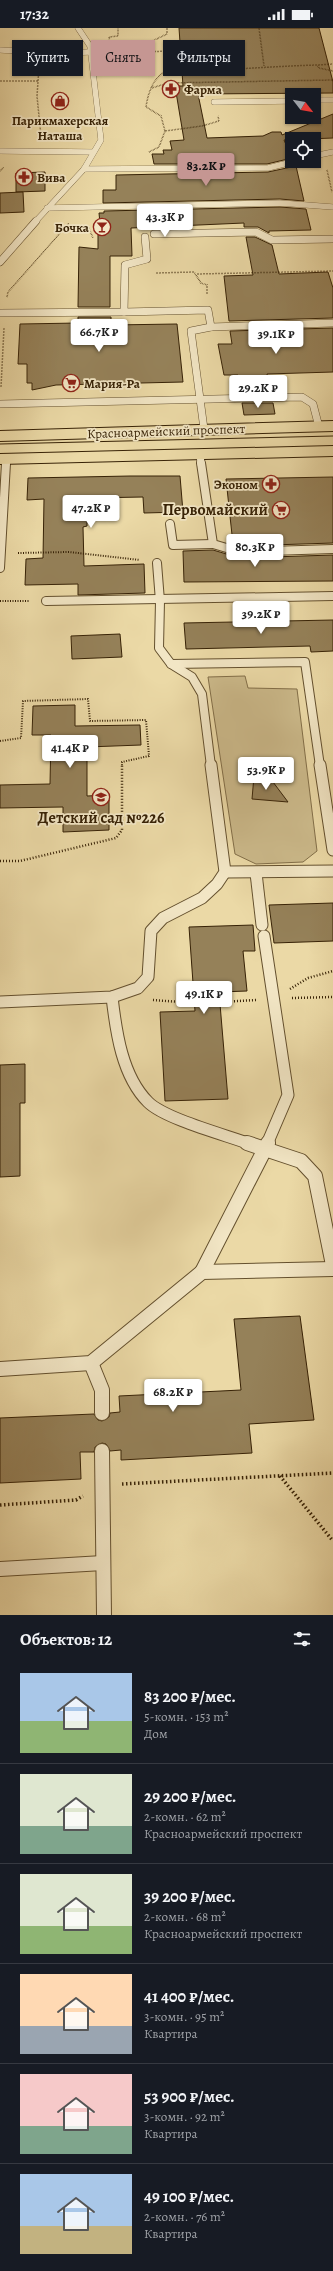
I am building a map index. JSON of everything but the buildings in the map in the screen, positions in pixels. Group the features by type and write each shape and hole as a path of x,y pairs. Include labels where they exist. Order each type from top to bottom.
{"main road":[{"name":"Красноармейский проспект","path":"0,436 326,426"},
{"name":"Красноармейский проспект","path":"3,459 333,451"}],"lane":[{"path":"0,262 47,208 84,169 92,152 101,140 90,46 78,28"},
{"path":"0,50 12,51"},
{"path":"83,52 90,52"},
{"path":"321,100 333,100"},
{"path":"214,102 285,101"},
{"path":"0,151 92,152"},
{"path":"323,154 333,152"},
{"path":"84,169 268,168 285,164"},
{"path":"47,208 280,203 333,206"},
{"path":"154,234 256,232 272,240 333,239"},
{"path":"124,312 125,264 147,259 145,238"},
{"path":"0,313 208,310 211,327"},
{"path":"204,429 191,331 211,327 333,324"},
{"path":"0,404 309,398 326,426"},
{"path":"200,454 213,544"},
{"path":"0,568 3,459"},
{"path":"170,524 172,545 213,544 240,552 333,549"},
{"path":"0,1002 112,997 138,988 148,977 151,931 163,918 202,898 217,884 225,872 202,694 192,677 171,664 159,648 160,601 157,563"},
{"path":"46,601 160,601 202,598 333,596"},
{"path":"171,664 305,662 333,850"},
{"path":"225,872 256,873 333,871"},
{"path":"0,1369 91,1363 202,1272 265,1149 288,1095 263,931 256,873"},
{"path":"112,997 116,1030 133,1082 149,1103 181,1120 301,1161 315,1176 333,1265"},
{"path":"202,1272 333,1269"},
{"path":"91,1363 102,1390 102,1413"},
{"path":"102,1451 104,1615"},
{"path":"0,1569 103,1563"}],"path":[{"path":"109,40 109,37 118,36 118,28"},
{"path":"154,40 167,34 167,28"},
{"path":"259,28 264,66"},
{"path":"245,69 264,66 333,64"},
{"path":"317,65 319,68 333,72"},
{"path":"147,153 159,147 165,131 161,116 146,107 148,95 156,79 163,73"},
{"path":"30,152 41,147 38,76"},
{"path":"152,88 168,83 333,80"},
{"path":"0,81 38,81"},
{"path":"165,131 202,126 219,120 214,102"},
{"path":"323,154 333,195"},
{"path":"88,226 93,238"},
{"path":"147,259 149,273 194,272 196,274 333,271"},
{"path":"196,274 201,283 207,285"},
{"path":"1,553 69,552 115,556 157,563"},
{"path":"0,601 46,601"},
{"path":"0,741 21,738 23,701 88,699 90,721 146,720 150,756 122,762 122,830 116,838 20,861 0,861"},
{"path":"274,999 308,978 333,971"},
{"path":"0,1505 76,1500 102,1486 333,1473"},
{"path":"280,1476 333,1541"}],"shaded area":[{"path":"245,676 248,688 297,689 317,851 303,862 256,864 235,854 208,677"}],"tram line":[{"path":"0,444 333,436"}],"place":[{"name":"Фарма","path":"171,89"},
{"name":"Парикмахерская Наташа","path":"60,101"},
{"name":"Вива","path":"24,177"},
{"name":"Бочка","path":"102,227"},
{"name":"Мария-Ра","path":"71,383"},
{"name":"Эконом","path":"271,484"},
{"name":"Первомайский","path":"281,510"},
{"name":"Детский сад №226","path":"101,797"}]}
